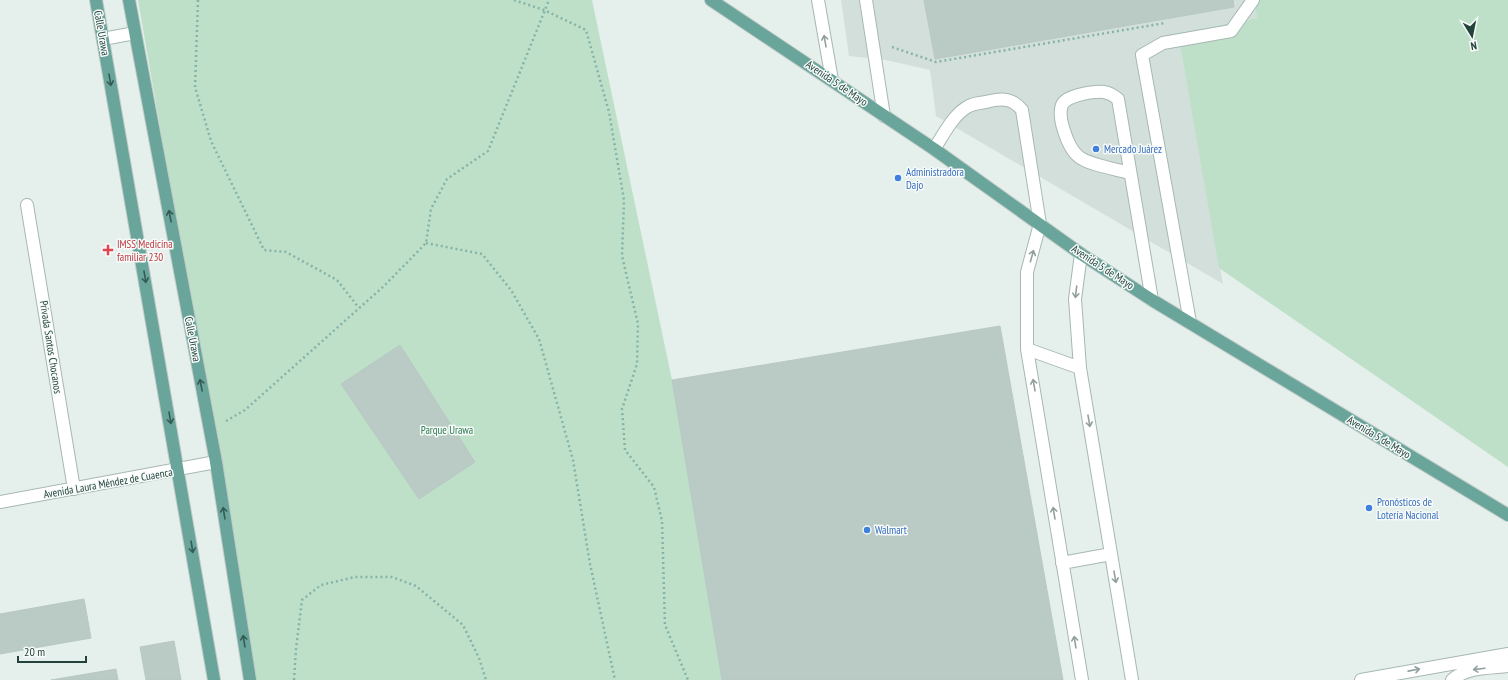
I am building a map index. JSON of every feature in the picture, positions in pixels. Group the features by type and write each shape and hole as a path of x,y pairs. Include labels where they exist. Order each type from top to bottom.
{"main road":[{"name":"Calle Urawa","path":"96,0 179,470 214,680"},
{"name":"Calle Urawa","path":"129,0 216,462 250,680"},
{"name":"Avenida 5 de Mayo","path":"711,0 934,149 1081,254 1152,300 1508,514"}],"street":[{"path":"818,0 832,80"},
{"path":"866,0 884,116"},
{"path":"1190,322 1142,55 1163,43 1231,31 1253,0"},
{"path":"103,39 135,33"},
{"path":"1130,172 1094,163 1078,157 1070,148 1061,115 1062,105 1067,99 1074,96 1103,92 1113,95 1118,99 1152,300"},
{"path":"934,149 957,116 968,106 999,99 1016,103 1022,110 1040,224 1027,272 1027,349 1082,680"},
{"name":"Privada Santos Chocanos","path":"27,205 74,489"},
{"path":"1081,254 1075,299 1080,368 1132,680"},
{"path":"1027,349 1080,368"},
{"name":"Avenida Laura Méndez de Cuaenca","path":"0,502 216,462"},
{"path":"1062,563 1111,554"},
{"path":"1361,680 1508,654"},
{"path":"1452,680 1462,673 1474,670 1508,666"}],"path":[{"path":"198,0 195,87 211,141 264,250 286,252 336,280 360,308"},
{"path":"514,0 544,10 586,30 609,112 624,200 622,256 638,324 637,364 622,409 625,450 654,487 662,521 666,625 688,680"},
{"path":"210,430 245,410 384,286 426,243 431,209 447,179 488,151 549,0"},
{"path":"872,40 936,62 1166,23"},
{"path":"426,243 482,254 510,290 539,339 573,460 590,564 615,680"},
{"path":"294,680 302,600 321,585 355,577 392,577 416,586 463,625 479,658 486,680"}],"shaded area":[{"name":"Mercado Juárez","path":"841,0 1254,0 1257,18 1178,33 1223,284 936,116 930,70 886,60 849,56"}],"green space":[{"name":"Parque Urawa","path":"138,0 592,0 672,380 722,680 256,680"},
{"path":"1254,0 1508,0 1508,467 1219,268 1178,33 1257,18"}],"building":[{"path":"924,0 1233,0 1234,7 935,59"},
{"name":"Walmart","path":"1000,326 1063,680 722,680 672,380"},
{"path":"400,345 475,462 419,499 341,384"},
{"path":"84,599 91,638 0,654 0,614"},
{"path":"174,641 181,680 146,680 140,647"},
{"path":"116,669 118,680 51,680"}],"place":[{"name":"Mercado Juárez","path":"1096,149"},
{"name":"Administradora Dajo","path":"898,178"},
{"name":"IMSS Medicina familiar 230","path":"108,250"},
{"name":"Pronósticos de Lotería Nacional","path":"1369,508"},
{"name":"Walmart","path":"867,530"}]}
